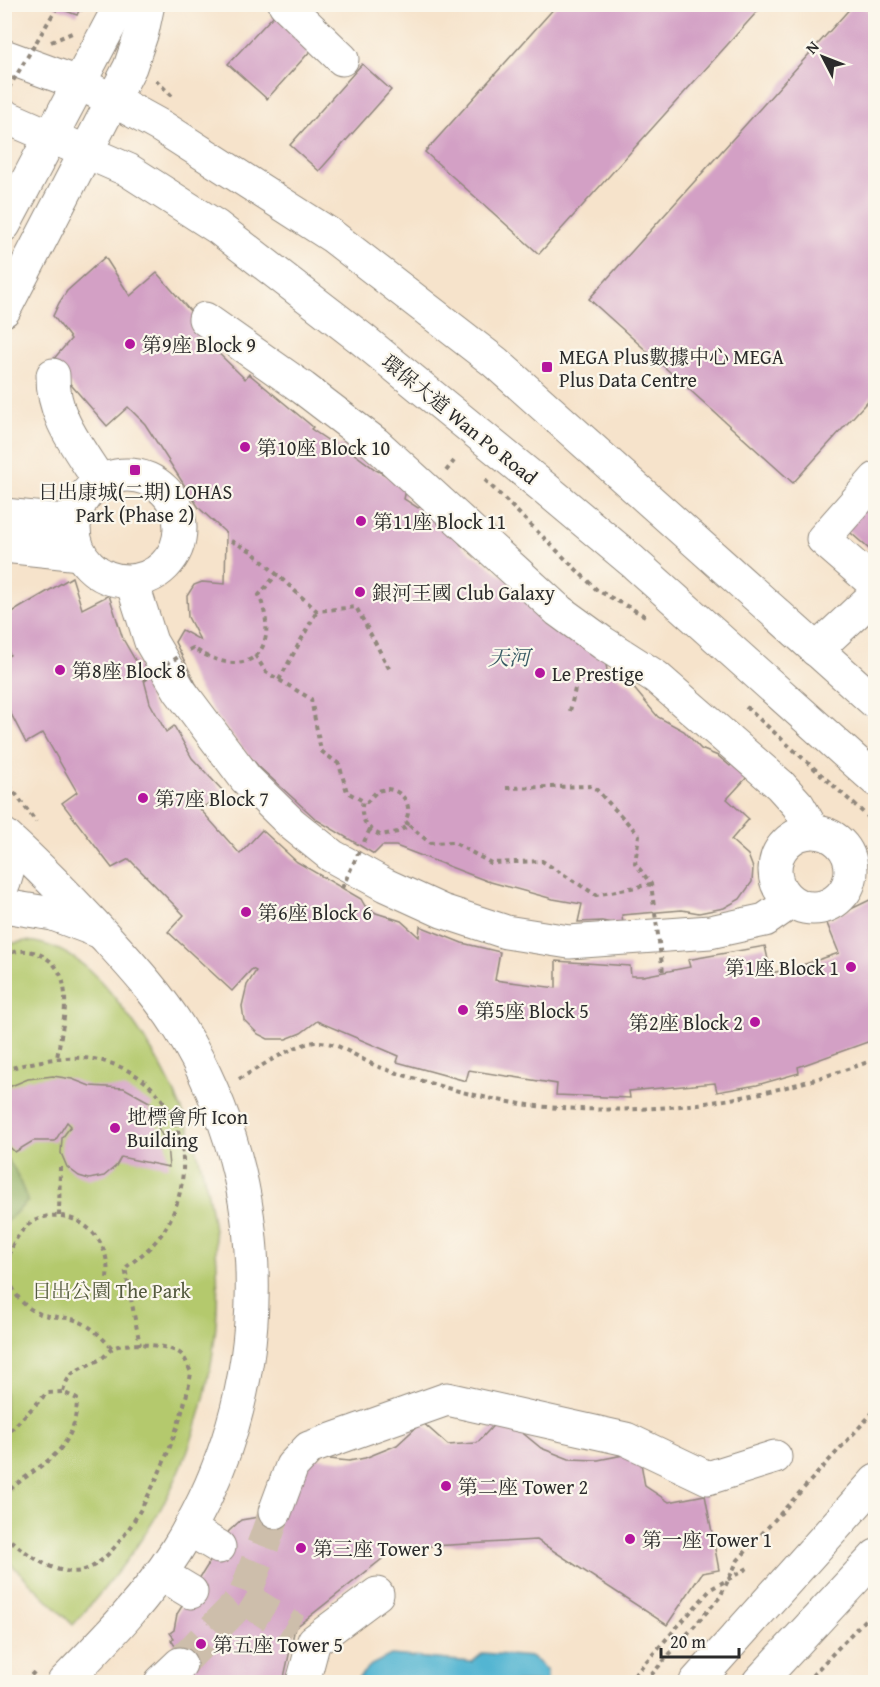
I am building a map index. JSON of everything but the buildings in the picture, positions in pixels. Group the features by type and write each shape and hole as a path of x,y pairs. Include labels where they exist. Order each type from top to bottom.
{"main road":[{"path":"4,310 130,67 142,32 148,4"},
{"path":"285,4 342,58"},
{"path":"4,225 78,83 106,9"},
{"path":"17,50 162,127 332,236 495,362 876,703"},
{"name":"環保大道 Wan Po Road","path":"4,116 128,170 217,226 362,339 632,561 876,780"},
{"path":"205,319 375,443 559,611 656,677 780,785 798,806 813,831"},
{"path":"53,375 52,396 60,418 100,482"},
{"path":"134,475 150,480 164,490 174,504 180,520 180,537 174,554 163,567 149,577 132,582 117,581 102,576 89,567 75,544 74,522 82,499 100,482 116,476 134,475"},
{"path":"876,479 823,539 876,585"},
{"path":"4,515 74,522"},
{"path":"4,546 80,554"},
{"path":"132,582 151,642 180,691 246,780 292,824 332,856 385,885 442,911 506,932 569,942 710,932 765,920 791,902"},
{"path":"816,650 876,594"},
{"path":"813,831 826,833 837,839 846,849 852,874 848,887 840,898 829,905 803,907 791,902 777,882 776,858 790,838 813,831"},
{"path":"4,835 62,888 156,994 180,1029 201,1066 232,1144 250,1227 253,1311 249,1353 241,1395 216,1476 189,1529 161,1574 125,1618 52,1674"},
{"path":"4,841 9,866 4,882"},
{"path":"4,906 52,914 100,932"},
{"path":"275,1512 292,1466 309,1448 447,1399 626,1439 708,1478 776,1458"},
{"path":"696,1683 876,1481"},
{"path":"189,1529 219,1547"},
{"path":"759,1683 876,1556"},
{"path":"161,1574 191,1592"},
{"path":"303,1683 304,1635 377,1594"}],"path":[{"path":"4,96 59,4"},
{"path":"71,4 106,9"},
{"path":"17,50 53,42 75,32"},
{"name":"環保大道 Wan Po Road","path":"484,479 597,590 646,616 655,624"},
{"path":"231,541 251,551 317,611 356,607 391,672"},
{"path":"144,680 193,648 210,659 234,664 255,656 264,645 268,633 268,620 259,595 277,574"},
{"path":"279,680 317,611"},
{"path":"255,656 266,672 311,699 321,751 339,764 346,792 367,802 374,793 383,790 392,789 401,792 407,802 408,814 405,821 430,843 453,842 491,863 544,859 596,895 651,884"},
{"path":"570,711 577,681"},
{"path":"743,704 876,824"},
{"path":"4,778 41,829"},
{"path":"506,788 593,786 639,835 635,863 651,884 663,972"},
{"path":"363,801 361,808 364,821 374,832 391,834 409,825"},
{"path":"342,888 362,847"},
{"path":"4,955 12,952 33,951 50,960 62,977 65,993 57,1058"},
{"path":"239,1079 298,1047 317,1042 334,1046 367,1063 465,1094 506,1102 559,1108 651,1110 694,1106 770,1092 832,1075 876,1059"},
{"path":"4,1070 57,1058 103,1061 139,1076 155,1088 167,1104 181,1142 182,1184 168,1223 156,1241 125,1268 140,1345"},
{"path":"235,1070 242,1086"},
{"path":"59,1216 60,1167"},
{"path":"107,1278 107,1256 98,1236 81,1221 59,1216 32,1223 13,1244 8,1258 8,1273 20,1299 30,1309 44,1315 68,1317 83,1323 112,1348"},
{"path":"4,1238 13,1244"},
{"path":"4,1534 44,1563 62,1570 82,1571 117,1545 135,1520 181,1421 191,1372 181,1354 166,1347 140,1345 112,1348 102,1358 80,1366 72,1372 63,1392"},
{"path":"4,1437 47,1393 63,1392 77,1399 76,1417 68,1439 51,1459 4,1496"},
{"path":"645,1683 720,1597 738,1560 876,1409"},
{"path":"628,1683 711,1589 748,1568"},
{"path":"806,1683 876,1608"},
{"path":"25,1683 52,1674"}],"green space":[{"name":"日出公園 The Park","path":"26,941 45,944 62,951 92,972 139,1031 170,1085 194,1141 209,1200 217,1260 216,1321 208,1381 191,1440 167,1497 147,1532 112,1580 73,1625 5,1558 4,945"},
{"path":"5,1156 15,1170 28,1201 5,1223"}],"water":[{"path":"483,1653 532,1657 547,1671 547,1682 354,1682 371,1665 391,1655 472,1662"}],"tunnel":[{"path":"180,1664 244,1598 275,1512"},
{"path":"244,1598 295,1630"}],"place":[{"name":"第9座 Block 9","path":"130,344"},
{"name":"MEGA Plus數據中心 MEGA Plus Data Centre","path":"547,367"},
{"name":"第10座 Block 10","path":"245,447"},
{"name":"日出康城(二期) LOHAS Park (Phase 2)","path":"135,470"},
{"name":"第11座 Block 11","path":"361,521"},
{"name":"銀河王國 Club Galaxy","path":"360,592"},
{"name":"第8座 Block 8","path":"60,670"},
{"name":"Le Prestige","path":"540,673"},
{"name":"第7座 Block 7","path":"143,798"},
{"name":"第6座 Block 6","path":"246,912"},
{"name":"第1座 Block 1","path":"851,967"},
{"name":"第5座 Block 5","path":"463,1010"},
{"name":"第2座 Block 2","path":"755,1022"},
{"name":"地標會所 Icon Building","path":"115,1128"},
{"name":"第二座 Tower 2","path":"446,1486"},
{"name":"第一座 Tower 1","path":"630,1539"},
{"name":"第三座 Tower 3","path":"301,1548"},
{"name":"第五座 Tower 5","path":"201,1644"}],"water label":[{"name":"天河","path":"509,657"}]}
